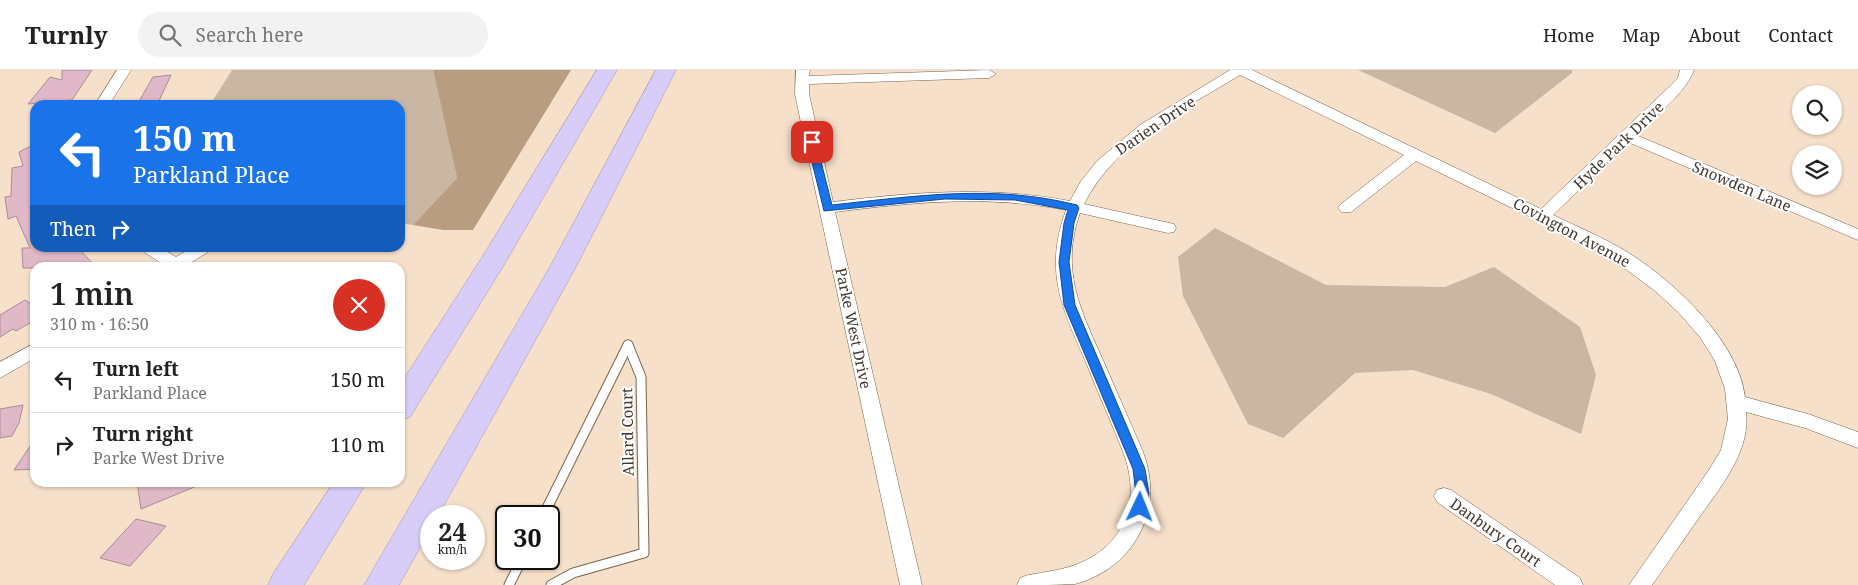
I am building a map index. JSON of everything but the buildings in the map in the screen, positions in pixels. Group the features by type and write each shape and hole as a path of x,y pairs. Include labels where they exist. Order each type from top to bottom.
{"highway":[{"path":"405,401 491,266 607,70"},
{"path":"381,585 560,273 631,141 666,70"},
{"path":"285,585 349,487"}],"street":[{"path":"105,100 124,70"},
{"name":"Covington Avenue","path":"1240,70 1610,249 1636,266 1675,298 1702,328 1717,349 1727,368 1738,403 1738,419 1731,450 1724,464 1640,585"},
{"name":"Darien Drive","path":"1028,585 1059,579 1089,569 1113,554 1128,538 1138,520 1142,494 1139,469 1070,305 1064,262 1069,223 1074,208 1090,177 1103,161 1121,145 1240,70"},
{"name":"Hyde Park Drive","path":"1544,216 1675,89 1684,79 1687,70"},
{"path":"802,75 989,74"},
{"name":"Parke West Drive","path":"802,75 802,94 911,585"},
{"name":"Snowden Lane","path":"1626,136 1858,235"},
{"path":"1346,208 1415,154"},
{"path":"827,208 945,195 1015,197 1168,228"},
{"path":"156,252 170,262"},
{"path":"182,262 196,252"},
{"path":"0,371 30,353"},
{"path":"1738,403 1808,421 1858,440"},
{"name":"Danbury Court","path":"1444,496 1572,585"}],"lane":[{"name":"Allard Court","path":"548,505 628,345 640,376 644,552 573,572 551,585"},
{"path":"509,585 516,570"}],"shaded area":[{"path":"232,70 433,70 457,178 413,225 405,224 405,100 213,100"},
{"path":"433,70 571,70 473,230 443,230 413,225 457,178"},
{"path":"1358,70 1572,70 1572,73 1495,133"},
{"path":"1215,228 1326,285 1445,287 1494,267 1580,327 1596,375 1581,434 1491,394 1413,370 1355,373 1283,438 1248,424 1183,296 1178,257"}],"route":[{"path":"812,142 827,208 909,198 980,195 1015,197 1074,208 1069,223 1064,262 1065,282 1070,305 1139,469 1142,494 1140,507"}]}
